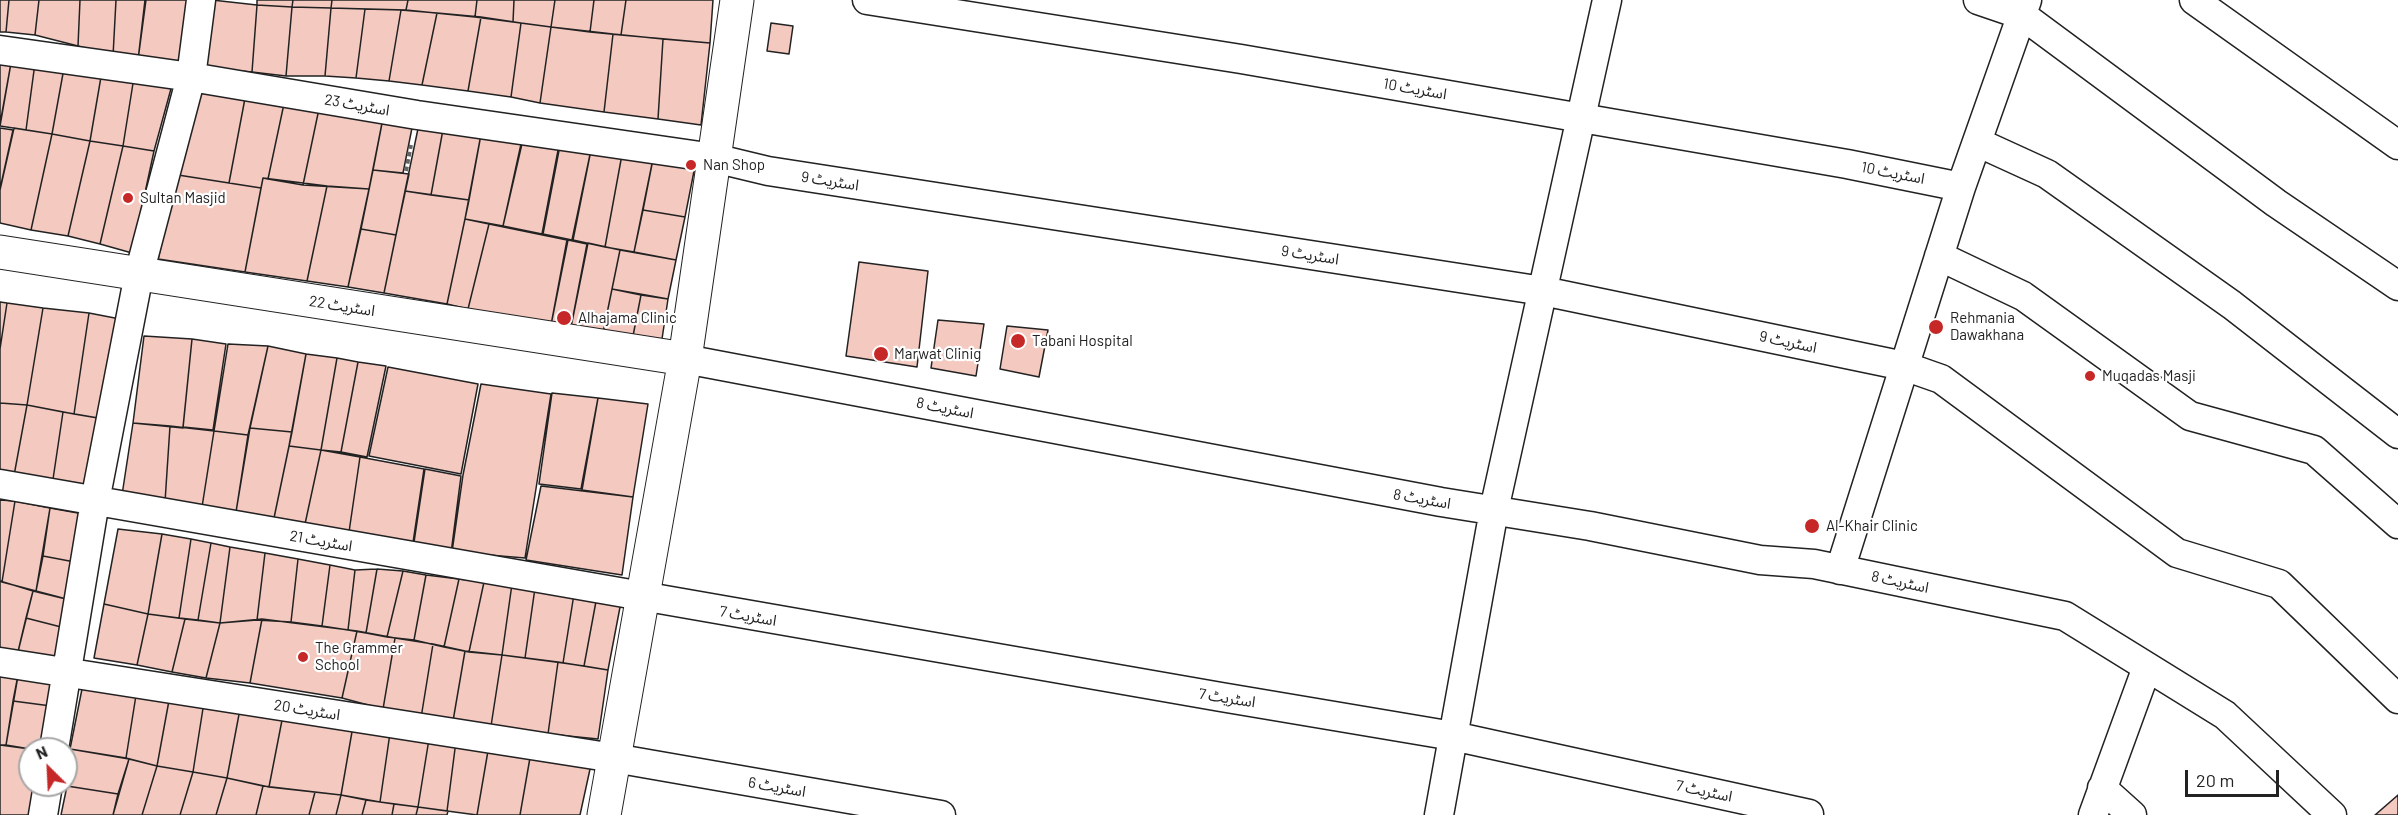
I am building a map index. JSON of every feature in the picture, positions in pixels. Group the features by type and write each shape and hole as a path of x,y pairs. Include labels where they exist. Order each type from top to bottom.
{"street":[{"path":"56,737 95,501 139,274 190,77 201,0"},
{"path":"604,815 685,359 737,0"},
{"name":"اسٹریٹ 10","path":"867,0 1175,48 1847,164 1961,187"},
{"path":"1439,815 1494,510 1607,0"},
{"path":"1978,0 2025,8 2276,203 2398,286"},
{"path":"2194,0 2398,145"},
{"path":"1840,570 1961,187 2025,8"},
{"name":"اسٹریٹ 23","path":"0,50 190,77 417,115 714,158"},
{"path":"1977,142 2047,174 2232,305 2398,434"},
{"name":"اسٹریٹ 9","path":"714,158 768,171 1543,291 1904,366 1941,379 2177,553 2279,584 2398,699"},
{"name":"اسٹریٹ 22","path":"0,252 685,359"},
{"path":"1939,256 2023,296 2190,416 2314,450 2398,524"},
{"name":"اسٹریٹ 8","path":"685,359 1440,502 1590,526 1760,560 1814,564 2065,616 2225,714 2332,815"},
{"name":"اسٹریٹ 21","path":"0,484 643,597"},
{"name":"اسٹریٹ 7","path":"643,597 1453,735 1809,814"},
{"name":"اسٹریٹ 20","path":"0,662 614,758"},
{"path":"2092,815 2147,667"},
{"name":"اسٹریٹ 6","path":"614,758 941,815"},
{"path":"2102,788 2132,815"},
{"path":"43,815 46,797"}],"building":[{"path":"0,0 9,0 6,32 0,32"},
{"path":"9,0 39,0 35,35 6,32"},
{"path":"39,0 80,0 78,46 35,35"},
{"path":"80,0 116,0 113,56 78,46"},
{"path":"116,0 145,0 138,60 113,56"},
{"path":"146,0 191,0 183,64 138,60"},
{"path":"212,0 257,5 252,72 206,68"},
{"path":"257,0 293,0 292,7 257,5"},
{"path":"293,0 332,0 331,8 292,7"},
{"path":"332,0 408,0 406,10 331,8"},
{"path":"408,0 477,0 475,17 406,10"},
{"path":"477,0 514,0 513,22 475,17"},
{"path":"514,0 555,0 551,27 513,22"},
{"path":"555,0 594,0 590,32 551,27"},
{"path":"594,0 626,0 621,35 590,32"},
{"path":"626,0 713,0 710,43 621,35"},
{"path":"257,5 292,7 286,76 252,72"},
{"path":"292,7 331,8 325,76 286,76"},
{"path":"331,8 365,9 356,78 325,76"},
{"path":"365,9 401,10 389,81 356,78"},
{"path":"401,10 437,13 422,85 389,81"},
{"path":"437,13 481,17 468,91 422,85"},
{"path":"481,17 521,23 511,97 468,91"},
{"path":"521,23 551,27 540,103 511,97"},
{"path":"771,23 793,26 789,54 767,51"},
{"path":"551,27 613,34 604,112 540,103"},
{"path":"613,34 663,39 658,119 604,112"},
{"path":"663,39 710,43 701,125 658,119"},
{"path":"0,60 11,63 0,124"},
{"path":"11,63 35,63 26,130 0,126"},
{"path":"35,63 64,68 52,134 26,130"},
{"path":"64,68 102,71 90,141 52,134"},
{"path":"102,71 134,77 123,146 90,141"},
{"path":"134,77 172,85 154,151 123,146"},
{"path":"195,84 246,93 229,183 178,175"},
{"path":"246,93 285,99 268,179 263,178 261,188 229,183"},
{"path":"285,99 320,104 303,185 268,179"},
{"path":"320,104 384,113 369,189 303,185"},
{"path":"384,113 414,118 403,173 373,170"},
{"path":"420,119 444,124 431,195 405,191"},
{"path":"444,124 482,129 469,200 431,195"},
{"path":"0,128 13,130 0,189"},
{"path":"14,128 52,134 31,230 0,223 0,190"},
{"path":"482,129 523,135 503,226 465,219"},
{"path":"52,134 90,141 68,236 31,230"},
{"path":"524,135 560,140 542,234 503,226"},
{"path":"561,140 592,145 572,240 543,234"},
{"path":"90,141 123,146 100,244 68,236"},
{"path":"592,145 623,149 605,247 573,240"},
{"name":"Sultan Masjid","path":"123,146 154,151 132,253 100,244"},
{"path":"623,149 654,154 634,252 605,247"},
{"path":"654,154 696,161 685,217 643,210"},
{"path":"373,170 409,174 396,235 361,229"},
{"path":"178,175 261,188 245,272 158,259"},
{"path":"263,178 327,186 307,281 245,272"},
{"path":"327,186 369,189 348,287 307,281"},
{"path":"405,191 469,200 447,304 384,293"},
{"path":"643,210 685,217 676,260 634,252"},
{"path":"465,219 489,224 468,309 447,304"},
{"path":"489,224 567,240 551,325 468,309"},
{"path":"361,229 396,235 384,293 348,287"},
{"path":"568,240 587,244 571,327 551,325"},
{"path":"588,243 620,250 603,333 571,327"},
{"path":"620,250 676,260 668,299 612,289"},
{"path":"859,262 928,271 917,367 846,356"},
{"path":"612,289 641,295 633,336 603,333"},
{"path":"641,295 668,299 662,339 633,336"},
{"path":"0,302 7,303 0,349"},
{"path":"7,303 43,308 27,405 0,403 0,349"},
{"path":"43,308 89,313 74,414 27,405"},
{"path":"89,313 120,319 104,419 74,414"},
{"path":"938,320 984,324 976,376 931,368"},
{"name":"Tabani Hospital","path":"1007,326 1048,330 1039,377 1000,369"},
{"path":"144,336 192,339 183,428 133,423"},
{"path":"192,339 226,344 213,430 183,427"},
{"path":"228,344 268,346 248,435 214,431"},
{"path":"268,346 306,354 292,432 250,428"},
{"path":"306,354 337,358 321,450 289,446"},
{"path":"337,358 358,362 341,452 321,450"},
{"path":"358,362 386,366 367,457 341,452"},
{"path":"388,367 478,384 461,474 369,456"},
{"path":"481,384 551,394 525,558 452,552 463,475"},
{"path":"552,393 598,398 581,489 539,484"},
{"path":"598,398 648,404 633,497 582,490"},
{"path":"0,403 27,405 13,481 0,478"},
{"path":"27,405 63,412 52,486 13,481"},
{"path":"63,412 104,419 94,493 52,486"},
{"path":"133,423 170,426 165,502 122,495"},
{"path":"170,426 214,431 202,507 165,502"},
{"path":"250,428 292,432 274,518 236,512"},
{"path":"214,431 248,435 236,512 202,507"},
{"path":"289,446 321,450 305,524 274,518"},
{"path":"321,450 360,457 349,532 305,524"},
{"path":"360,457 424,469 412,549 349,532"},
{"path":"425,469 461,476 451,553 413,549"},
{"path":"541,486 633,497 622,575 526,560"},
{"path":"0,500 15,501 2,582 0,581"},
{"path":"15,501 50,508 36,591 2,582"},
{"path":"50,508 89,515 80,563 43,556"},
{"path":"118,529 162,534 148,614 104,604"},
{"path":"162,534 191,539 179,618 148,614"},
{"path":"191,539 211,543 198,620 179,618"},
{"path":"211,543 230,547 220,623 198,620"},
{"path":"230,547 265,553 257,620 220,623"},
{"path":"265,553 298,559 291,622 257,620"},
{"path":"43,556 80,563 74,601 36,591"},
{"path":"298,559 330,565 322,626 291,622"},
{"path":"330,565 355,570 348,630 322,626"},
{"path":"377,569 403,571 387,637 366,633"},
{"path":"377,569 366,633 348,630 355,570"},
{"path":"403,571 426,575 414,640 387,637"},
{"path":"426,575 459,579 444,647 414,640"},
{"path":"459,579 484,582 469,652 444,647"},
{"path":"0,581 33,591 16,660 0,657"},
{"path":"484,582 512,584 502,655 469,652"},
{"path":"512,584 535,588 525,658 502,655"},
{"path":"535,588 574,594 563,663 525,658"},
{"path":"33,591 74,601 65,628 26,618"},
{"path":"574,594 597,596 584,666 563,663"},
{"path":"597,596 621,602 608,670 584,666"},
{"path":"104,604 148,614 137,665 94,658"},
{"path":"148,614 185,619 172,672 137,665"},
{"path":"26,618 65,628 60,666 16,660"},
{"path":"185,619 220,623 206,678 172,672"},
{"name":"The Grammer School","path":"262,619 357,631 342,698 250,683"},
{"path":"262,619 250,683 206,678 220,623"},
{"path":"357,631 395,638 383,709 342,698"},
{"path":"395,638 433,644 421,718 383,709"},
{"path":"433,644 465,651 453,721 421,718"},
{"path":"465,651 502,655 491,726 453,721"},
{"path":"502,655 558,662 548,734 491,726"},
{"path":"558,662 608,670 598,739 548,734"},
{"path":"0,668 19,670 6,745 0,745"},
{"path":"19,670 57,676 51,706 13,701"},
{"path":"83,684 137,689 126,758 78,750 78,737 72,737"},
{"path":"137,689 170,695 157,766 126,758"},
{"path":"170,695 204,702 193,772 157,766"},
{"path":"13,701 51,706 45,737 18,737 18,747 6,745"},
{"path":"204,702 240,709 227,778 193,772"},
{"path":"240,709 283,715 269,787 227,778"},
{"path":"283,715 353,726 341,795 269,787"},
{"path":"353,726 390,733 380,802 341,795"},
{"path":"390,733 429,739 418,807 380,802"},
{"path":"429,739 456,741 447,811 418,807"},
{"path":"456,741 489,745 477,815 447,811"},
{"path":"0,745 18,747 18,797 36,797 34,815 0,815"},
{"path":"489,745 531,752 520,815 477,815"},
{"path":"78,750 129,759 118,794 78,788"},
{"path":"531,752 592,760 580,815 520,815"},
{"path":"129,759 157,766 142,815 113,815"},
{"path":"157,766 193,772 180,815 142,815"},
{"path":"193,772 227,778 216,815 180,815"},
{"path":"227,778 263,786 256,815 216,815"},
{"path":"263,786 315,792 309,815 256,815"},
{"path":"78,788 118,794 113,815 61,815 65,797 78,797"},
{"path":"315,792 341,795 336,815 309,815"},
{"path":"341,795 366,800 362,815 336,815"},
{"path":"2398,795 2398,815 2375,815"},
{"path":"366,800 394,804 392,815 362,815"},
{"path":"394,804 418,807 416,815 392,815"},
{"path":"418,807 448,811 447,815 416,815"}],"place":[{"name":"Nan Shop","path":"691,165"},
{"name":"Sultan Masjid","path":"128,198"},
{"name":"Alhajama Clinic","path":"564,318"},
{"name":"Rehmania Dawakhana","path":"1936,327"},
{"name":"Tabani Hospital","path":"1018,341"},
{"name":"Marwat Clinig","path":"881,354"},
{"name":"Muqadas Masji","path":"2090,376"},
{"name":"Al-Khair Clinic","path":"1812,526"},
{"name":"The Grammer School","path":"303,657"}]}
